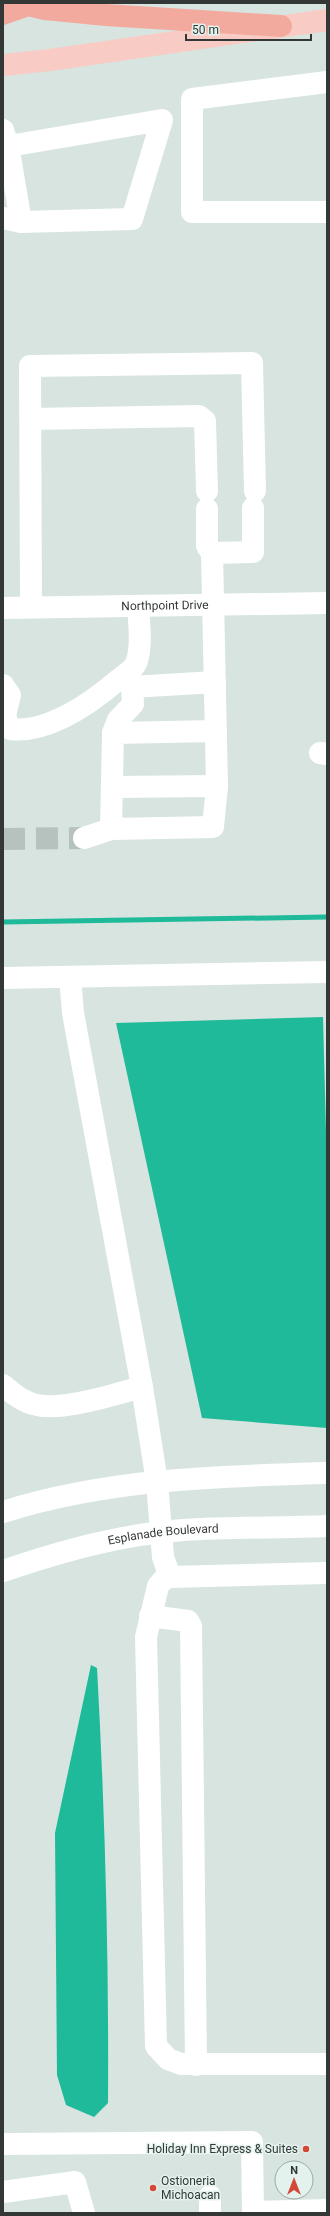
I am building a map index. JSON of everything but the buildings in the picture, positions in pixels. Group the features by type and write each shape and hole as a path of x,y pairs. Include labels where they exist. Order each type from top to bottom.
{"highway":[{"path":"19,3 45,9 106,15 281,26"},
{"path":"3,14 34,3"}],"main road":[{"path":"3,65 50,60 327,20"},
{"path":"3,78 50,60"}],"street":[{"path":"327,82 192,99 192,212 327,212"},
{"path":"162,120 132,219 12,220 5,141 162,120"},
{"path":"31,607 30,366 252,363 254,499 253,552 212,553"},
{"path":"31,419 199,416 205,421 207,546 212,553 214,605 217,786 213,827 111,829 84,838"},
{"name":"Northpoint Drive","path":"3,608 327,603"},
{"path":"111,829 113,733 118,720 133,704 129,681 137,662 140,632 138,606"},
{"path":"3,685 10,695 5,716 10,729 24,731 57,720 129,681 215,682"},
{"path":"113,733 216,731"},
{"path":"112,787 217,786"},
{"path":"3,978 327,972"},
{"path":"70,977 73,1013 142,1387 157,1482 163,1557 170,1577"},
{"path":"3,1385 15,1396 36,1405 55,1407 142,1387"},
{"path":"3,1512 96,1490 157,1482 226,1476 327,1473"},
{"name":"Esplanade Boulevard","path":"3,1571 78,1548 160,1533 183,1530 327,1526"},
{"path":"327,1573 170,1577 158,1586 146,1637 154,2040 161,2053 168,2059 181,2064 327,2064"},
{"path":"150,1616 188,1621 191,1626 196,2064"},
{"path":"3,2144 252,2142 253,2212 327,2210"},
{"path":"3,2192 75,2182 84,2213"}],"shaded area":[{"path":"323,1017 327,1169 327,1428 202,1418 116,1023"},
{"path":"91,1665 97,1668 100,1722 108,1994 108,2103 94,2117 66,2105 57,2075 55,1833"}],"waterway":[{"path":"3,922 327,917"}],"tunnel":[{"path":"3,839 84,838"}],"place":[{"name":"Holiday Inn Express & Suites","path":"306,2149"},
{"name":"Ostioneria Michoacan","path":"153,2188"}]}
